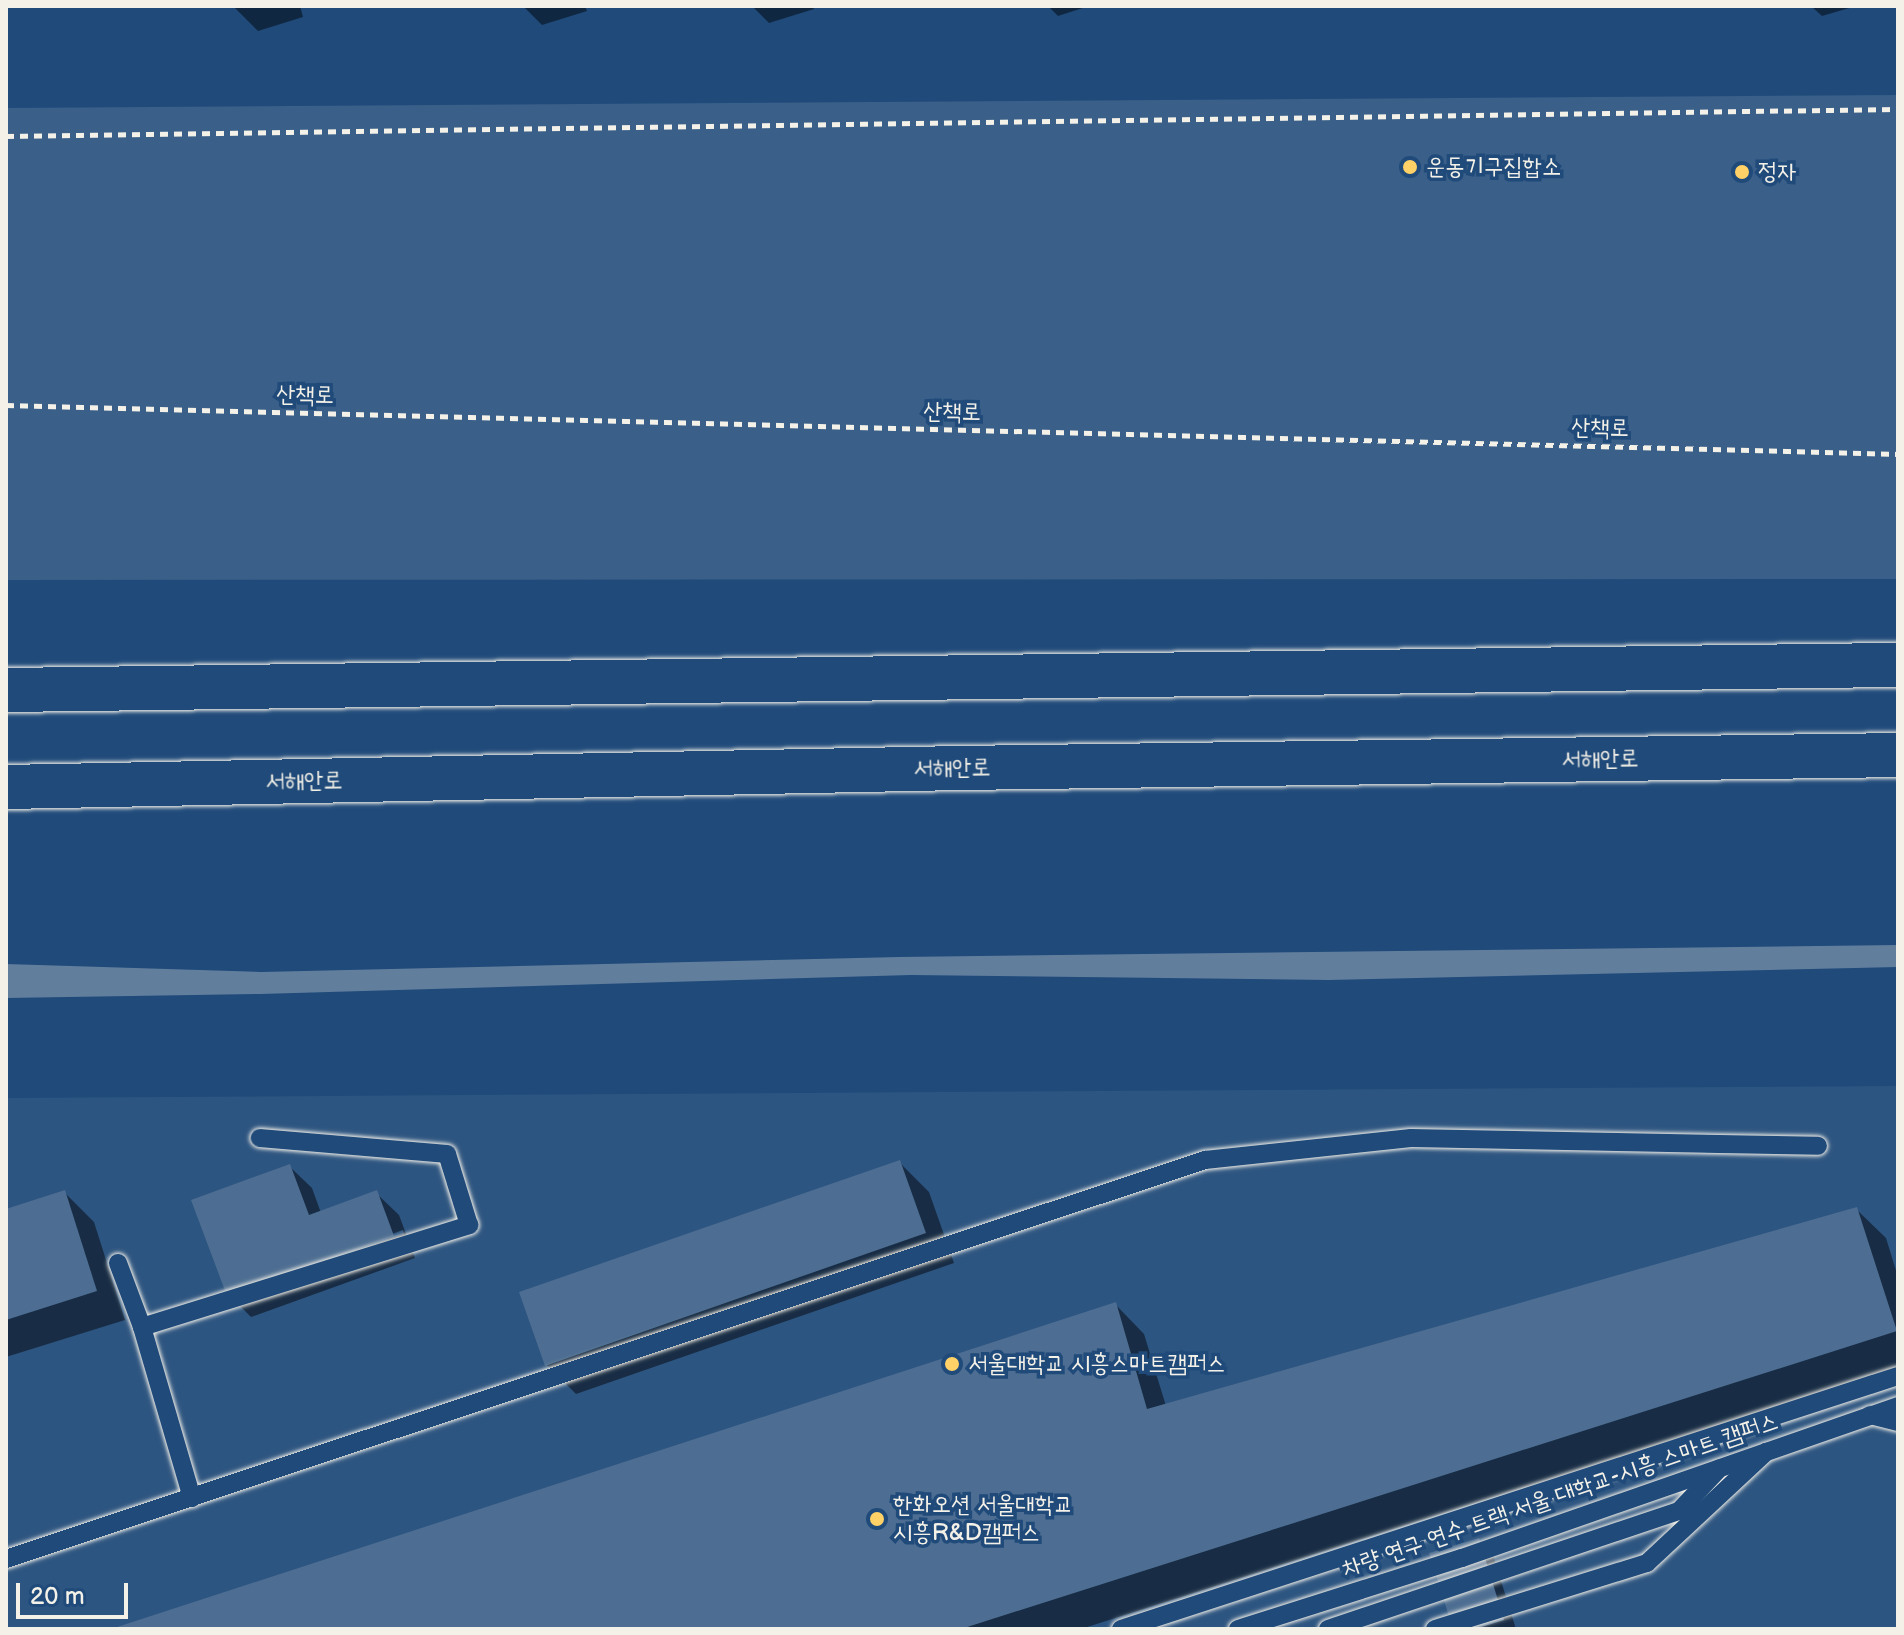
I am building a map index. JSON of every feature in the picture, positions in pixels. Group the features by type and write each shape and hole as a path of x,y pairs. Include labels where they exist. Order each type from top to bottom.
{"main road":[{"path":"6,690 1898,665"},
{"name":"서해안로","path":"6,787 960,768 1898,755"}],"lane":[{"path":"142,1327 469,1225 447,1154 260,1138"},
{"path":"6,1559 1205,1160 1411,1138 1818,1146"},
{"path":"118,1263 142,1327 192,1498"},
{"path":"1121,1629 1898,1376"},
{"name":"차량 연구 연수 트랙 서울 대학교-시흥 스마트 캠퍼스","path":"1238,1629 1462,1558 1898,1406"},
{"path":"1870,1415 1898,1422"},
{"path":"1435,1629 1647,1563 1771,1448"},
{"path":"1328,1629 1679,1511 1722,1465"}],"path":[{"path":"6,136 1898,109"},
{"name":"산책로","path":"6,405 1898,454"}],"shaded area":[{"path":"1898,95 1898,579 6,580 6,108"},
{"path":"1898,945 1898,967 1329,980 911,975 260,994 6,998 6,964 261,972 899,957"},
{"name":"서울대학교 시흥스마트캠퍼스","path":"1898,1086 1898,1629 6,1629 6,1098"}],"building":[{"path":"900,1160 926,1233 545,1366 519,1292"},
{"path":"290,1164 309,1215 377,1190 394,1236 227,1296 191,1200"},
{"path":"65,1190 97,1291 6,1320 6,1209"},
{"name":"한화오션 서울대학교 시흥R&D캠퍼스","path":"1857,1207 1897,1331 961,1629 111,1629 1116,1302 1147,1409"},
{"path":"1479,1538 1504,1620 1475,1629 1453,1629 1429,1553"}],"place":[{"name":"운동기구집합소","path":"1410,167"},
{"name":"정자","path":"1742,172"},
{"name":"서울대학교 시흥스마트캠퍼스","path":"952,1364"},
{"name":"한화오션 서울대학교 시흥R&D캠퍼스","path":"877,1519"}]}
